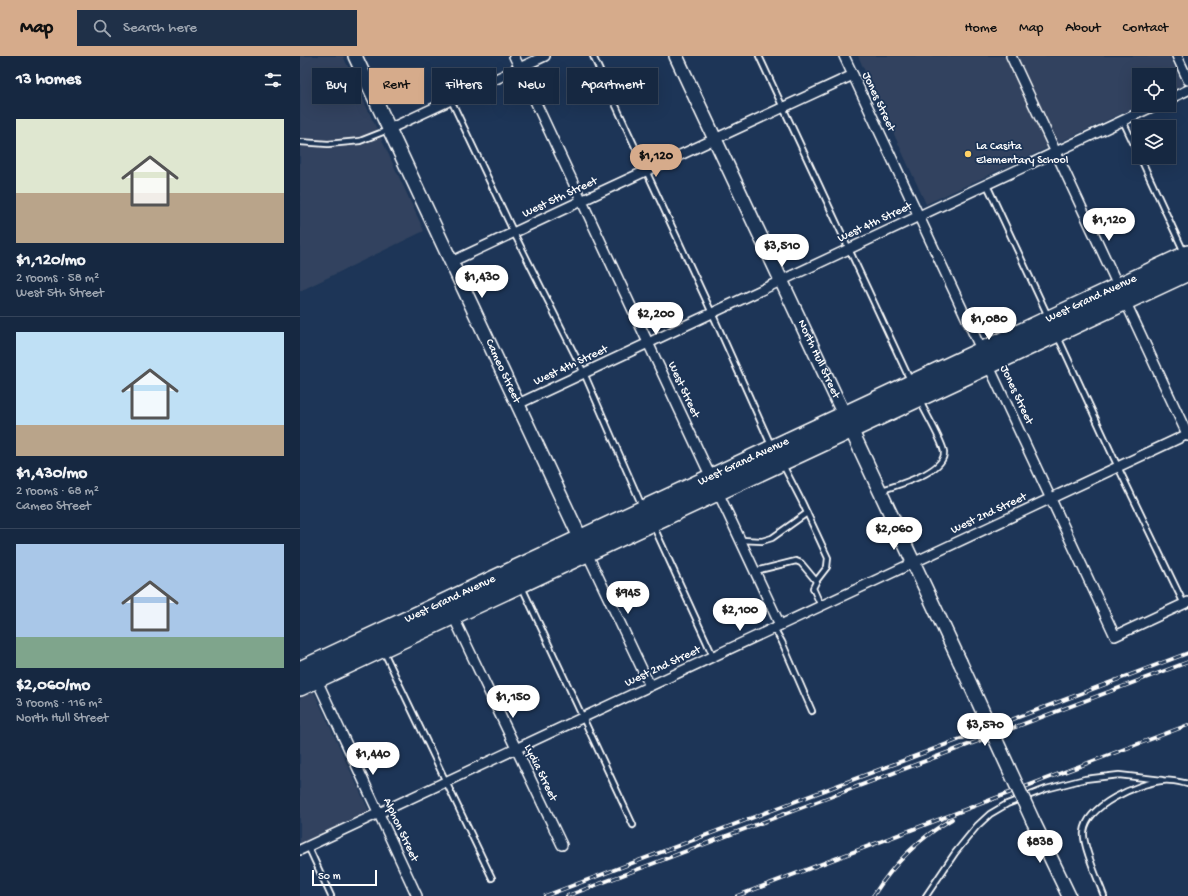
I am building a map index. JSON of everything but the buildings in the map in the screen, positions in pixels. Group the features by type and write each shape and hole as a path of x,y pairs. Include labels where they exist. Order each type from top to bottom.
{"highway":[{"name":"West Grand Avenue","path":"300,687 309,672 450,609 1121,294 1187,255"},
{"name":"West Grand Avenue","path":"1121,294 1188,272"},
{"name":"West Grand Avenue","path":"309,672 382,649 450,609 520,584 584,546"}],"main road":[{"name":"Cameo Street","path":"355,56 584,546"},
{"name":"North Hull Street","path":"676,56 1069,896"}],"street":[{"name":"West Street","path":"514,56 519,68"},
{"path":"519,68 545,56"},
{"name":"Jones Street","path":"844,56 1115,636 1186,603"},
{"path":"1011,56 1188,435"},
{"path":"1177,56 1188,80"},
{"name":"West 5th Street","path":"451,262 853,75"},
{"path":"1176,96 1188,90"},
{"path":"389,129 442,104"},
{"name":"West Street","path":"536,104 755,571 777,627"},
{"name":"West 4th Street","path":"518,404 1141,112"},
{"name":"West 2nd Street","path":"304,848 1188,435"},
{"name":"Cameo Street","path":"584,546 650,686"},
{"name":"Lydia Street","path":"450,609 562,846"},
{"name":"Alphon Street","path":"309,672 379,813 417,896"}],"lane":[{"path":"593,56 777,455 828,558 827,567 813,588 821,606"},
{"path":"759,56 944,452 942,461 934,470 880,491"},
{"path":"453,104 514,233 584,373 713,656"},
{"path":"1123,120 1132,140"},
{"path":"300,142 328,144 360,141 389,129"},
{"path":"1143,164 1187,255"},
{"path":"986,184 1118,467 1186,603"},
{"path":"740,540 762,541 772,538 807,513"},
{"path":"755,571 796,561 801,563 816,582"},
{"path":"520,584 633,825"},
{"path":"777,627 812,711"},
{"path":"382,649 492,878"},
{"path":"926,896 955,853 977,826 990,814 1007,804 1046,789 1085,779 1118,775 1178,781 1188,784"},
{"path":"1104,896 1086,846 1084,833 1086,822 1106,803 1119,795 1142,785 1162,780"},
{"path":"304,848 331,896"}],"shaded area":[{"path":"300,56 343,56 349,68 312,68 312,104 361,104 361,95 424,231 300,291"},
{"name":"La Casita Elementary School","path":"858,56 1169,56 1175,68 1132,68 1132,109 926,204"},
{"name":"La Casita Elementary School","path":"1176,70 1183,85 1176,88"},
{"path":"313,690 369,811 300,843 300,696"}],"railway":[{"path":"545,896 1188,653"},
{"path":"567,896 1188,662"},
{"path":"737,896 1188,725"},
{"path":"873,896 889,873 918,843 940,826 952,819"}],"place":[{"name":"La Casita Elementary School","path":"968,154"}]}
